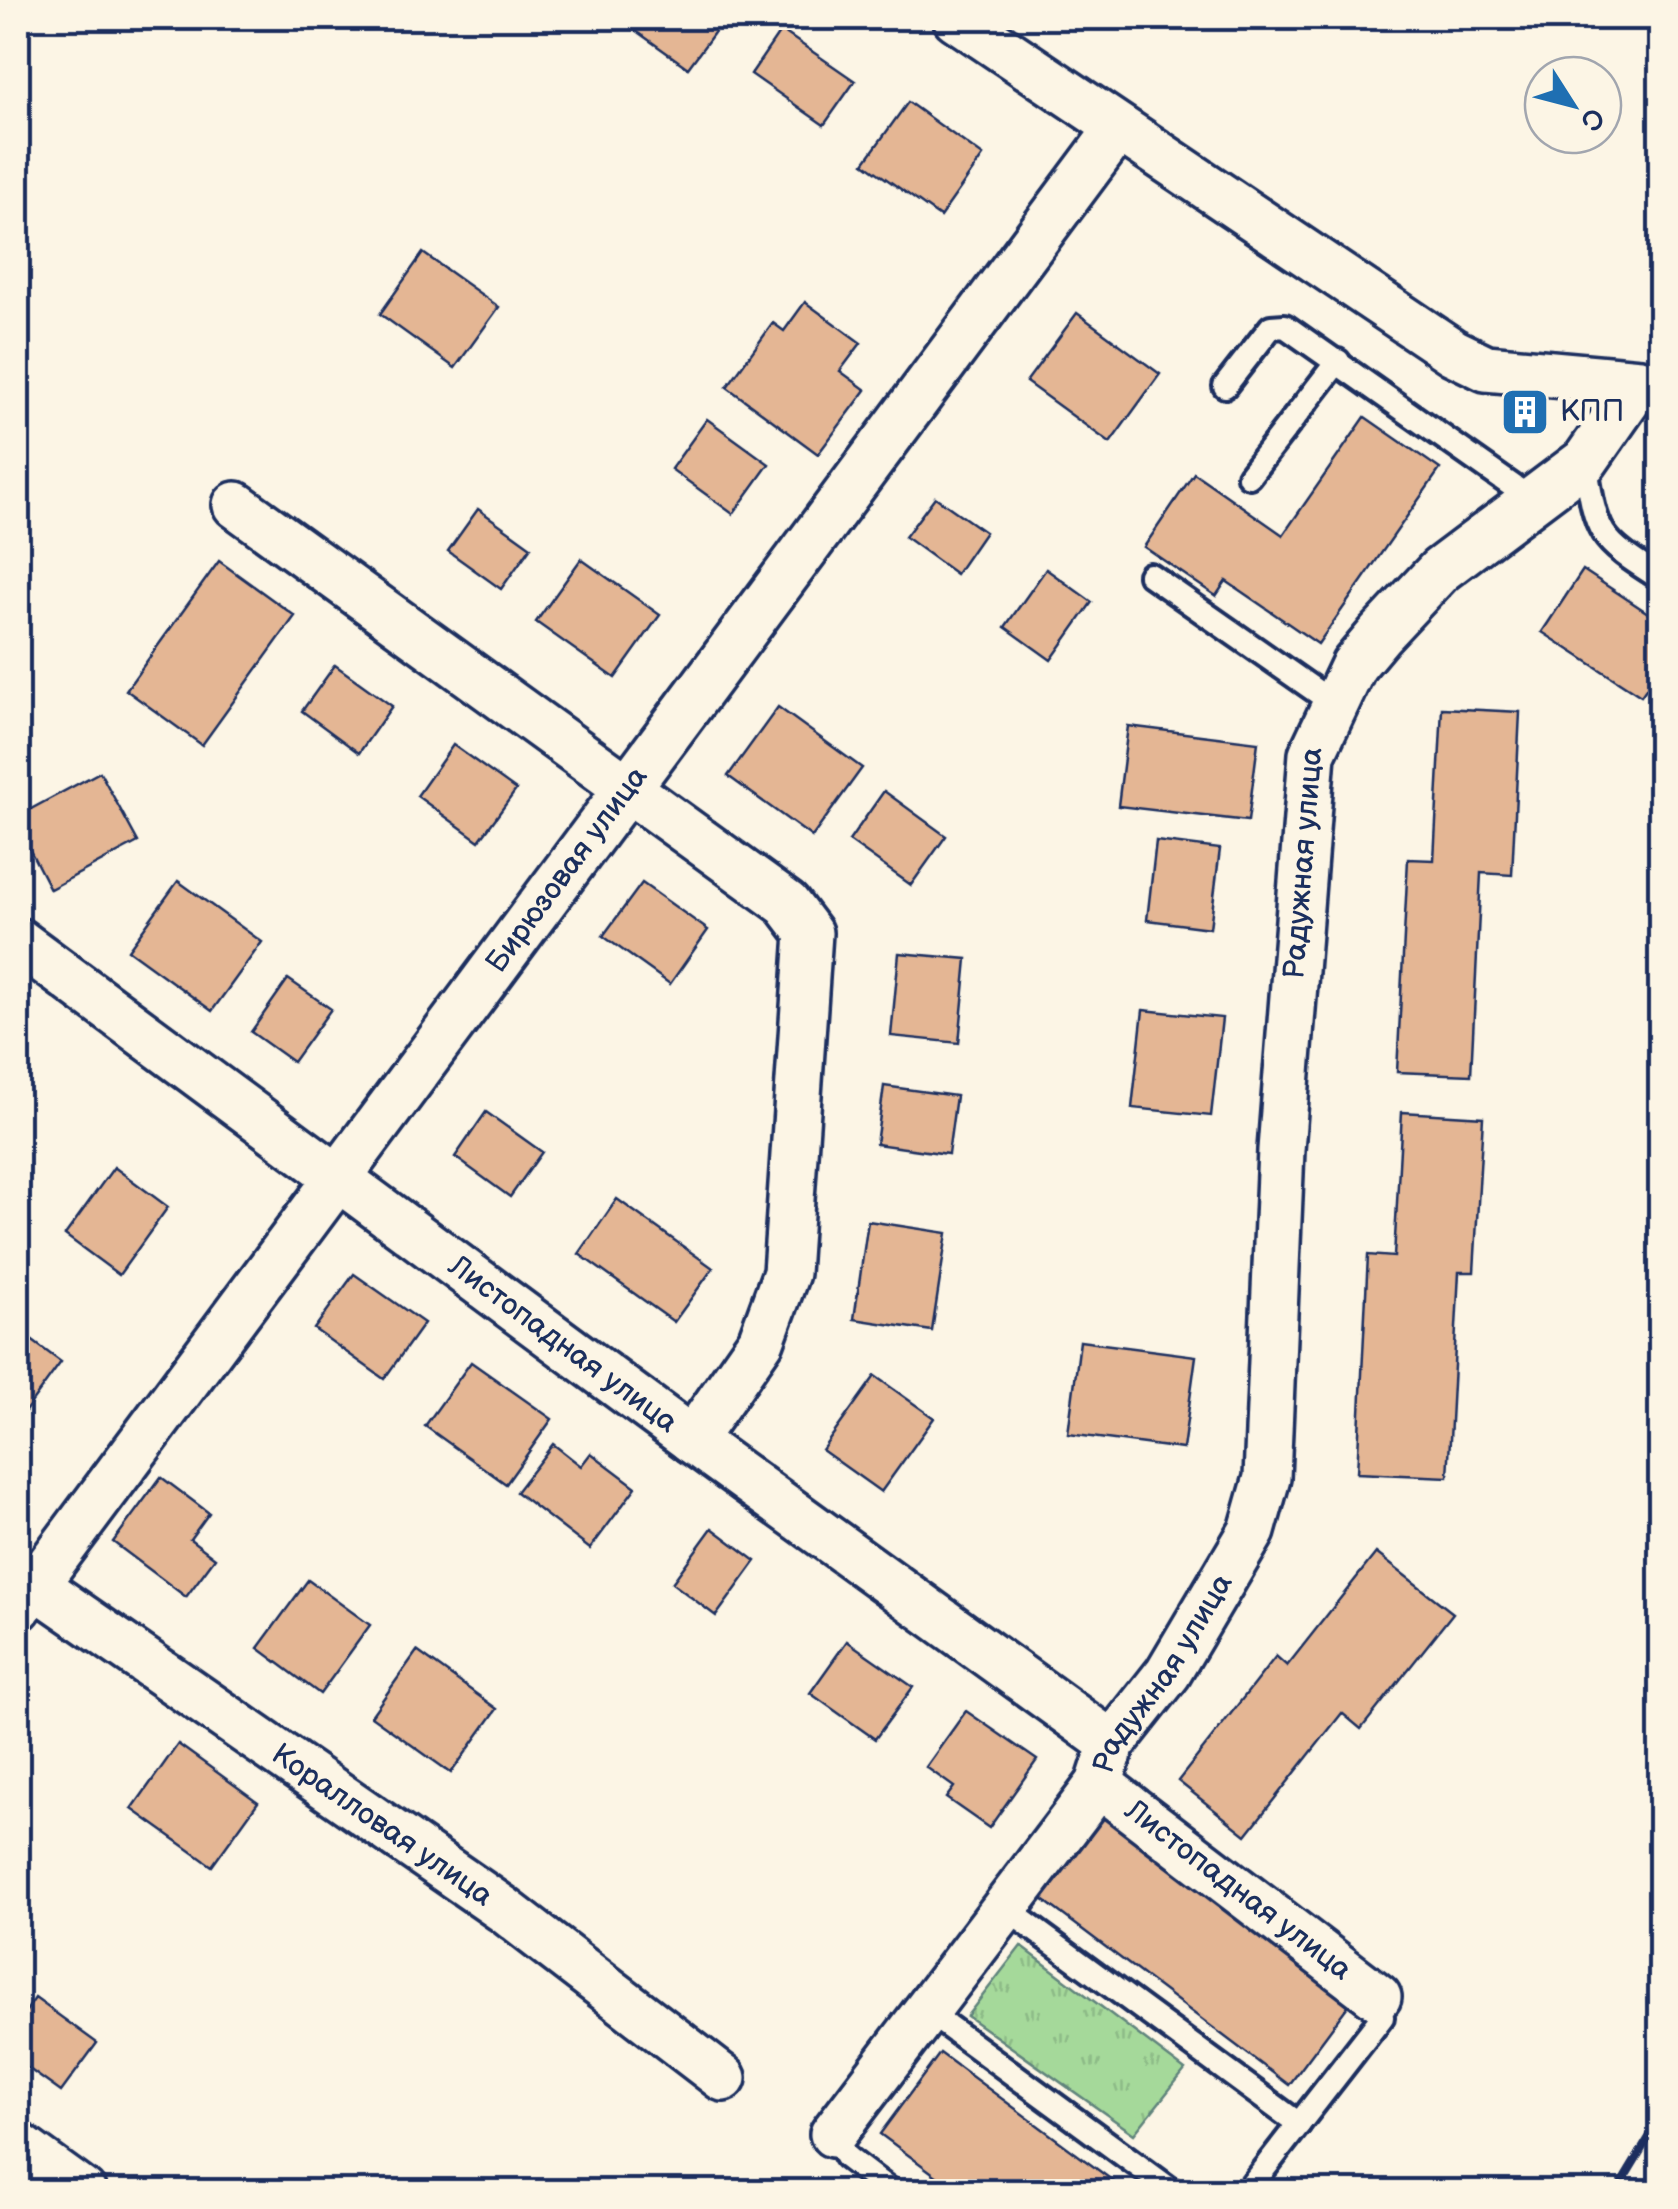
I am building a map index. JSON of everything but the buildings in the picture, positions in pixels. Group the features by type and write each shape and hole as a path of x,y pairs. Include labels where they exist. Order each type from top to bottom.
{"street":[{"name":"Радужная улица","path":"956,18 1117,130 1453,352 1486,368 1650,376"},
{"name":"Бирюзовая улица","path":"26,1596 1117,130"},
{"name":"Радужная улица","path":"834,2134 1106,1764 1168,1672 1252,1531 1267,1478 1282,1150 1312,754 1333,703 1354,665 1440,570 1585,462 1650,376"},
{"path":"236,505 788,904 809,933 786,1274 761,1340 692,1440"},
{"name":"Листопадная улица","path":"18,941 692,1440 1106,1764 1378,1997"},
{"name":"Коралловая улица","path":"26,1596 503,1909 723,2078"},
{"path":"18,2145 83,2192"}],"lane":[{"path":"1225,386 1271,327 1285,326 1531,499"},
{"path":"1249,476 1338,361"},
{"path":"1585,462 1593,511 1609,546 1660,578"},
{"path":"1150,576 1333,703"},
{"path":"1004,1907 1300,2124"},
{"path":"1246,2192 1382,2017 1378,1997"},
{"path":"927,2011 1174,2192"},
{"path":"834,2134 846,2157 892,2192"}],"green space":[{"path":"1021,1946 1185,2070 1134,2134 967,2016"}],"railway":[{"path":"1616,2192 1660,2119"}],"place":[{"name":"КПП","path":"1525,412"}]}
